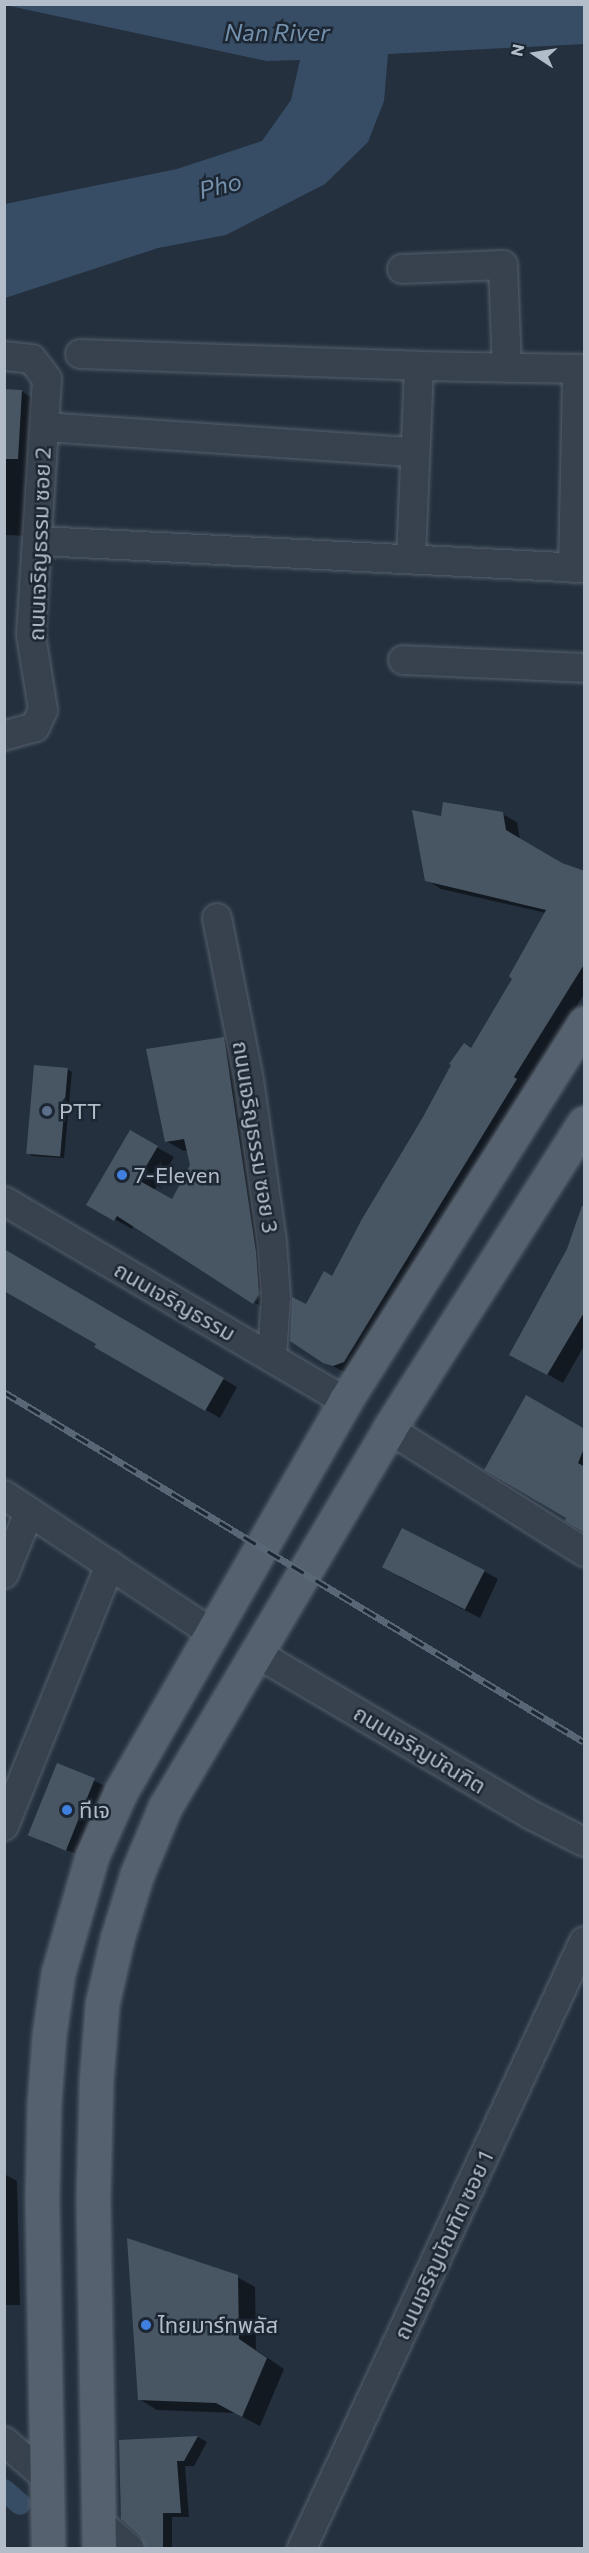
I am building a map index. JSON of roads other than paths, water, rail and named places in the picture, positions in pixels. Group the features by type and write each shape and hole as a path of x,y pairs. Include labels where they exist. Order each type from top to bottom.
{"main road":[{"path":"48,2548 42,2196 49,2035 58,1973 70,1925 92,1856 120,1793 210,1632 345,1401 585,1023"},
{"path":"99,2535 93,2197 102,2004 117,1939 137,1874 165,1808 389,1429 585,1123"},
{"path":"345,1401 389,1429"},
{"path":"227,1603 264,1641"},
{"path":"42,2196 93,2197"}],"street":[{"path":"402,269 503,264 507,368"},
{"path":"39,540 579,568 581,369 419,366 80,354"},
{"name":"ถนนเจริญธรรม ซอย 2","path":"4,356 32,359 47,379 32,635 43,710 35,728 4,736"},
{"path":"411,559 419,366"},
{"path":"44,427 415,452"},
{"path":"403,660 585,668"},
{"name":"ถนนเจริญธรรม ซอย 3","path":"217,918 249,1080 272,1241 276,1297 272,1358"},
{"name":"ถนนเจริญธรรม","path":"4,1201 345,1401"},
{"path":"389,1429 585,1552"},
{"path":"4,1495 210,1632"},
{"path":"4,1574 30,1512"},
{"path":"4,1826 110,1565"},
{"name":"ถนนเจริญบัณฑิต","path":"264,1641 531,1815 585,1842"},
{"name":"ถนนเจริญบัณฑิต ซอย 1","path":"302,2548 585,1941"},
{"path":"4,2441 47,2478"},
{"path":"99,2535 129,2548"}],"water":[{"path":"5,5 584,5 584,44 388,54 384,101 368,142 325,184 226,235 158,248 5,298 5,204 177,169 262,141 291,100 300,60 267,61"}],"waterway":[{"path":"4,2490 20,2504"}],"railway":[{"path":"4,1392 584,1742"}],"place":[{"name":"PTT","path":"47,1111"},
{"name":"7-Eleven","path":"122,1175"},
{"name":"ทีเจ","path":"67,1810"},
{"name":"ไทยมาร์ทพลัส","path":"146,2325"}],"water label":[{"name":"Nan River","path":"277,32"},
{"name":"Pho","path":"220,185"}]}
